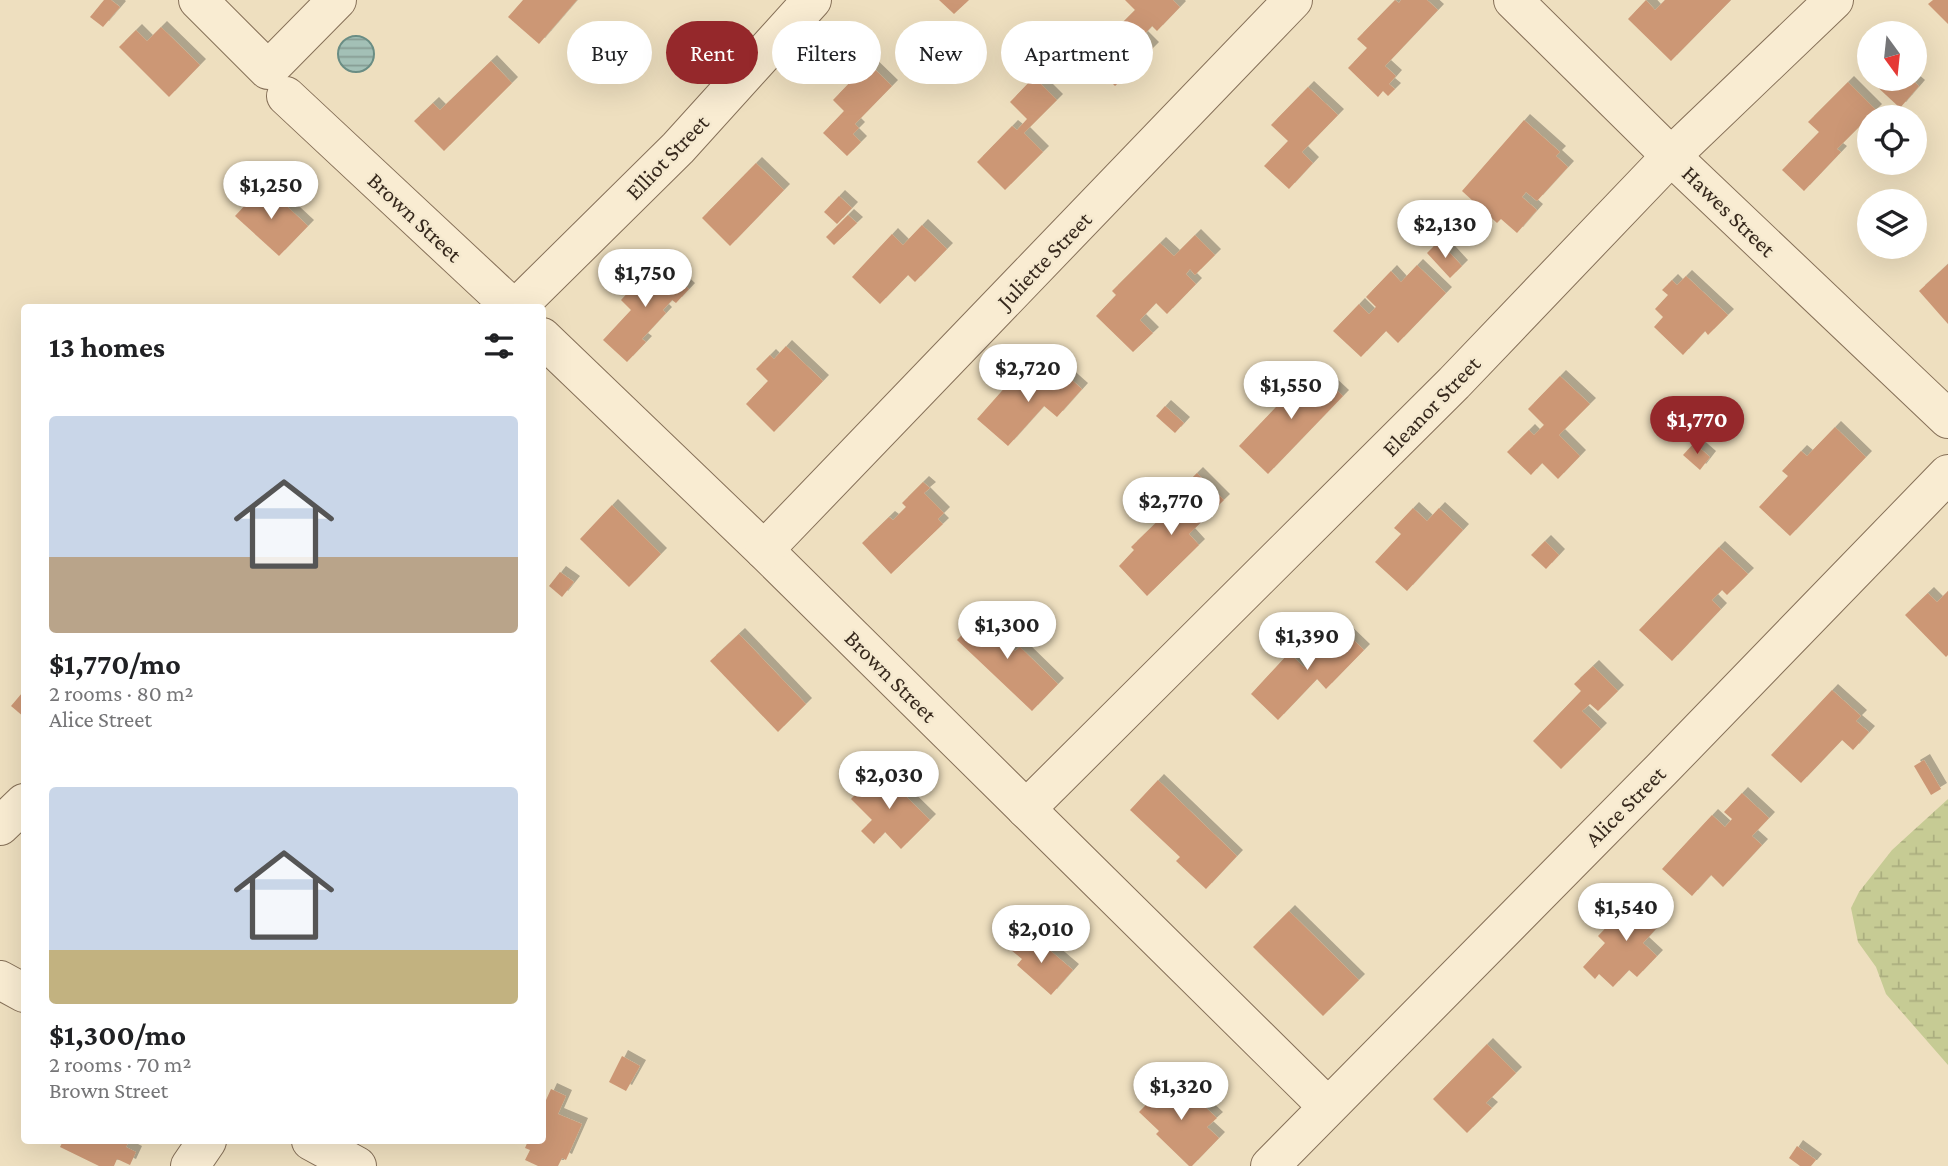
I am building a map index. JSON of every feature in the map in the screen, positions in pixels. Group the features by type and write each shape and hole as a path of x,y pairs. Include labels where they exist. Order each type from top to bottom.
{"street":[{"name":"Brown Street","path":"198,0 277,83 510,304"},
{"path":"277,83 338,0"},
{"name":"Elliot Street","path":"518,304 678,148 812,0"},
{"name":"Juliette Street","path":"764,550 1293,0"},
{"name":"Hawes Street","path":"1513,0 1671,156 1948,419"},
{"name":"Eleanor Street","path":"1026,809 1454,383 1671,156 1834,0"},
{"name":"Brown Street","path":"546,341 764,550 1326,1107"},
{"name":"Alice Street","path":"1270,1166 1661,770 1948,474"},
{"path":"0,826 21,806"},
{"path":"0,980 21,991"},
{"path":"190,1166 205,1144"},
{"path":"317,1144 357,1166"}],"green space":[{"path":"1948,799 1948,1065 1886,994 1876,967 1858,942 1851,908 1859,892 1892,850"}],"water":[{"path":"356,36 368,42 374,54 368,66 356,72 344,66 338,54 344,42"}],"building":[{"path":"104,0 111,0 120,7 103,27 90,17"},
{"path":"523,0 577,0 539,44 508,17"},
{"path":"939,0 969,0 954,14"},
{"path":"1125,0 1173,0 1180,7 1157,31 1153,27 1153,21 1124,21 1135,10"},
{"path":"1395,0 1399,3 1401,0 1427,0 1438,10 1385,66 1396,76 1389,84 1395,89 1388,96 1383,91 1378,97 1348,68 1367,48 1357,39"},
{"path":"1646,0 1655,10 1665,0 1731,0 1671,61 1628,19"},
{"path":"1933,0 1948,0 1948,24 1928,4"},
{"path":"161,27 200,65 169,97 119,47 136,30 147,41"},
{"path":"491,61 512,83 444,151 414,121 433,103 440,110"},
{"path":"881,75 892,86 855,124 859,128 853,134 861,142 847,156 823,133 844,111 833,100 848,84 881,84"},
{"path":"1848,82 1871,105 1857,105 1857,129 1837,149 1841,152 1804,191 1782,170 1819,132 1808,122"},
{"path":"1027,84 1041,84 1057,100 1024,133 1043,152 1005,190 977,162 1012,126 1017,130 1027,119 1010,102"},
{"path":"1308,87 1338,115 1302,152 1313,163 1289,189 1264,166 1288,141 1271,125"},
{"path":"1882,91 1915,91 1903,105 1897,105"},
{"path":"1524,120 1560,152 1556,156 1568,167 1537,201 1526,192 1522,197 1537,210 1517,233 1501,219 1497,223 1462,191"},
{"path":"756,163 784,190 730,246 702,218"},
{"path":"264,185 308,226 279,256 235,216"},
{"path":"839,196 852,208 837,224 824,212"},
{"path":"848,215 857,223 834,245 826,237"},
{"path":"922,225 947,249 915,282 908,275 880,304 852,277 892,234 903,245"},
{"path":"1195,235 1215,255 1195,275 1190,269 1186,274 1196,284 1167,314 1156,303 1140,320 1153,333 1133,352 1096,316 1116,295 1112,291 1160,243 1174,256"},
{"path":"1439,241 1462,266 1450,278 1427,253"},
{"path":"658,260 689,289 676,303 672,300 663,310 666,313 642,339 646,342 627,362 603,340 631,310 621,300"},
{"path":"1948,264 1948,324 1919,291"},
{"path":"1417,265 1446,293 1398,343 1386,331 1361,357 1333,331 1359,304 1369,314 1376,307 1366,297 1391,271 1401,282"},
{"path":"1686,276 1728,315 1708,335 1705,331 1683,355 1654,327 1663,317 1655,309 1668,295 1662,290 1672,280 1677,285"},
{"path":"786,346 823,381 774,432 746,404 768,381 756,369 770,355 774,359"},
{"path":"1055,365 1082,389 1057,417 1044,406 1008,446 977,419 1016,375 1032,390"},
{"path":"1313,368 1343,396 1268,474 1239,446"},
{"path":"1560,376 1590,404 1559,435 1580,456 1558,479 1542,463 1531,475 1507,452 1529,430 1534,435 1544,425 1528,409"},
{"path":"1165,406 1184,423 1175,433 1156,416"},
{"path":"1835,427 1866,457 1790,536 1759,507 1788,476 1782,471 1801,451 1807,456"},
{"path":"1694,443 1710,457 1700,470 1683,455"},
{"path":"1197,473 1224,500 1189,534 1199,545 1147,596 1119,566 1134,550 1131,547 1167,512 1172,518 1182,507 1173,497"},
{"path":"923,482 930,488 924,493 944,513 938,519 943,524 891,574 862,543 889,517 893,520 906,507 902,503"},
{"path":"612,505 661,554 629,587 580,539"},
{"path":"1413,508 1427,521 1439,508 1463,530 1407,591 1375,562 1401,534 1394,528"},
{"path":"1545,541 1559,555 1546,569 1531,555"},
{"path":"1719,547 1748,574 1727,595 1722,590 1712,600 1721,609 1672,661 1639,630"},
{"path":"560,572 574,582 562,597 549,586"},
{"path":"1948,591 1946,657 1905,615 1928,593 1937,602"},
{"path":"986,609 1011,634 1004,640 1015,651 1020,647 1058,684 1032,711 957,640"},
{"path":"1337,624 1364,650 1326,689 1317,679 1278,720 1251,694 1289,653 1304,667 1321,649 1317,645"},
{"path":"739,634 806,704 778,732 710,661"},
{"path":"1593,666 1618,691 1598,711 1590,704 1582,711 1601,729 1561,769 1533,741 1581,691 1574,684"},
{"path":"1832,690 1861,716 1856,721 1869,732 1853,750 1842,740 1801,783 1771,755"},
{"path":"21,694 21,714 11,706"},
{"path":"1924,760 1941,789 1931,795 1914,766"},
{"path":"879,770 930,820 901,849 885,832 874,844 861,831 872,820 851,799"},
{"path":"1158,780 1237,856 1206,889 1176,861 1180,857 1130,810"},
{"path":"1742,793 1769,818 1752,836 1762,845 1723,887 1711,875 1692,896 1662,869 1712,815 1725,827 1732,819 1724,812"},
{"path":"1637,895 1664,920 1643,943 1657,956 1637,977 1629,970 1613,987 1599,974 1595,979 1583,967 1605,943 1598,936"},
{"path":"1289,911 1359,980 1323,1016 1253,947"},
{"path":"1023,935 1036,946 1040,942 1073,970 1051,995 1017,965 1022,959 1011,950"},
{"path":"1487,1044 1516,1073 1486,1103 1492,1108 1467,1133 1433,1099"},
{"path":"622,1056 640,1066 626,1091 609,1082"},
{"path":"1173,1077 1217,1118 1207,1127 1219,1138 1192,1166 1156,1134 1159,1131 1139,1112"},
{"path":"551,1089 566,1096 558,1114 582,1124 566,1160 562,1158 558,1166 538,1166 525,1160 530,1150 525,1148 527,1144 546,1144 546,1100"},
{"path":"62,1144 128,1144 126,1147 136,1152 130,1165 117,1159 114,1166 99,1166 60,1147"},
{"path":"1797,1146 1816,1160 1811,1166 1800,1166 1789,1158"}]}
